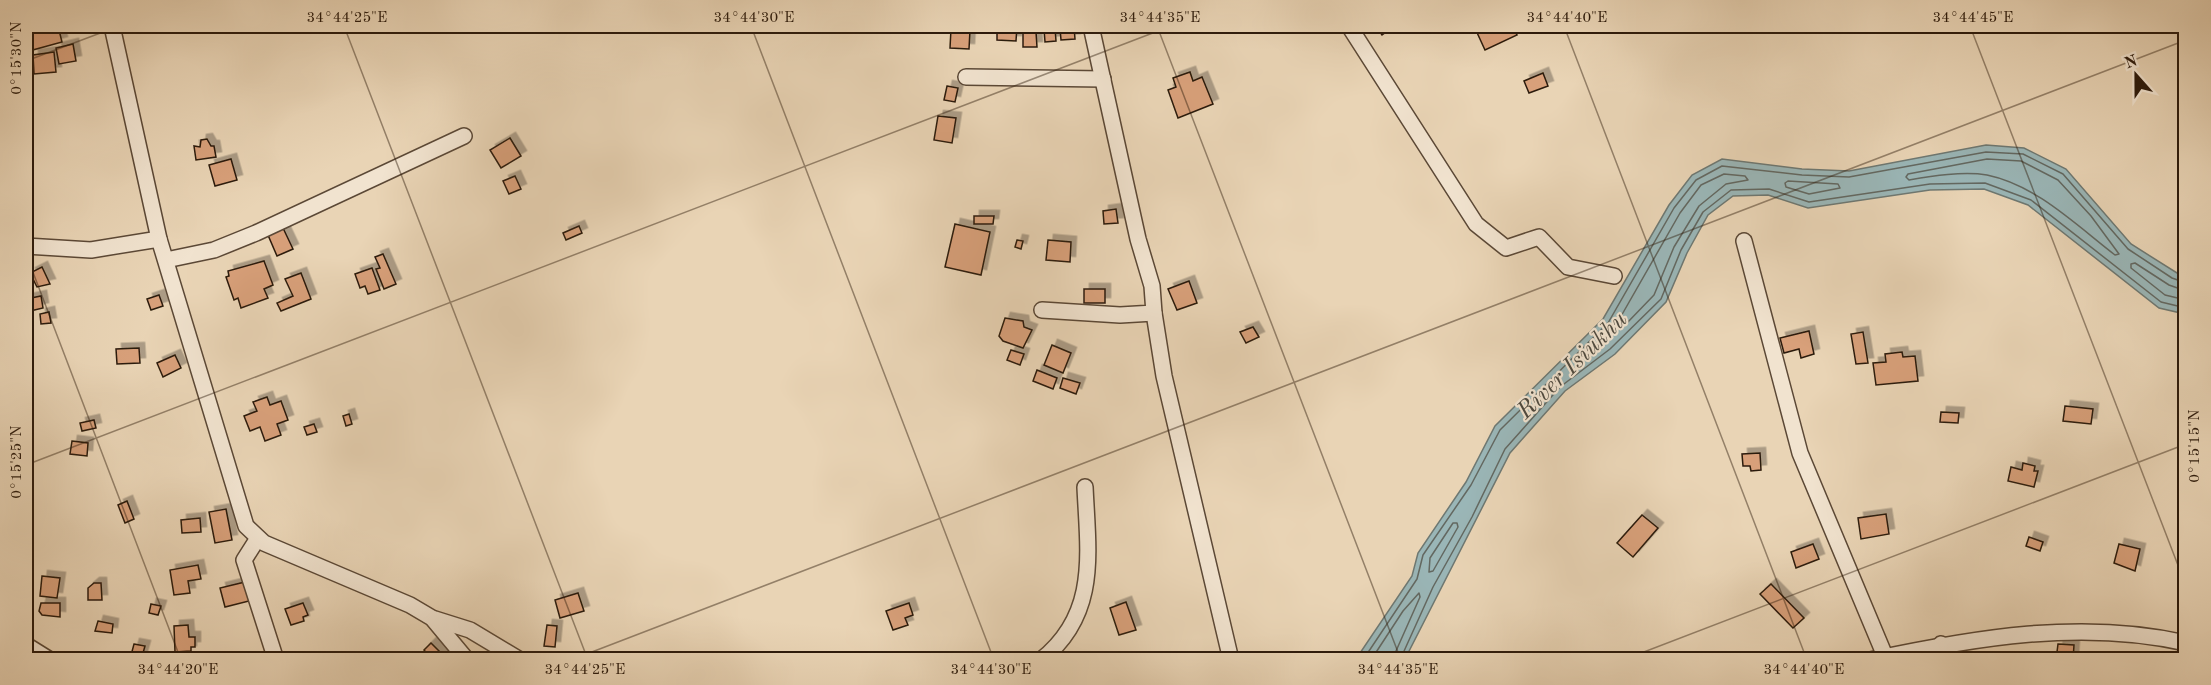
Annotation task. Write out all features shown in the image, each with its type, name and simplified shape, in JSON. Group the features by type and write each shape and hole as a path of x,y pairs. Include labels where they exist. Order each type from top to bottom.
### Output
{"street":[{"path":"112,26 159,239 246,526 258,538 410,605 432,618 470,630 520,660"},
{"path":"1091,26 1138,239 1152,286 1164,376 1231,660"},
{"path":"1348,26 1476,224 1506,248 1539,237 1569,267 1614,276"},
{"path":"966,78 1103,79"},
{"path":"166,260 214,250 256,234 464,136"},
{"path":"26,246 91,250 159,239"},
{"path":"1744,241 1800,453 1878,658 1941,644 2089,631 2152,635 2186,643"},
{"path":"1042,310 1120,315 1154,314"},
{"path":"1041,660 1057,647 1072,629 1081,608 1089,566 1085,487"},
{"path":"258,538 244,560 276,660"},
{"path":"432,618 467,660"},
{"path":"1941,644 1943,660"},
{"path":"26,645 50,660"}],"water":[{"name":"River Isiukhu","path":"1986,145 2024,148 2066,169 2131,244 2185,278 2185,314 2159,308 2028,205 1984,189 1930,190 1808,208 1768,195 1733,196 1708,215 1687,253 1666,302 1615,354 1565,391 1510,453 1405,659 1356,659 1412,576 1418,553 1466,482 1495,426 1603,319 1669,205 1692,175 1722,159 1802,169 1849,171"}],"building":[{"path":"26,26 58,26 62,42 29,51 26,43"},
{"path":"997,26 1017,26 1016,41 997,40"},
{"path":"1376,26 1392,26 1393,27 1382,35"},
{"path":"1474,26 1512,26 1517,35 1485,50"},
{"path":"1074,27 1075,39 1061,40 1060,28"},
{"path":"1055,28 1056,41 1045,42 1044,29"},
{"path":"951,29 970,30 969,49 950,48"},
{"path":"1023,32 1036,32 1037,47 1023,47"},
{"path":"73,44 76,61 59,64 56,48"},
{"path":"54,52 56,72 34,74 33,55"},
{"path":"1190,72 1193,81 1202,77 1213,104 1178,118 1168,90 1176,87 1173,78"},
{"path":"1543,73 1548,86 1529,93 1524,81"},
{"path":"947,86 958,88 955,102 944,100"},
{"path":"938,116 956,118 952,143 934,140"},
{"path":"510,138 521,156 501,168 490,150"},
{"path":"207,139 211,146 214,146 216,157 196,160 194,146 200,147 201,140"},
{"path":"231,159 237,180 215,186 209,165"},
{"path":"515,176 521,189 509,194 503,181"},
{"path":"1116,209 1118,223 1104,224 1103,211"},
{"path":"974,216 994,216 993,224 974,224"},
{"path":"955,224 990,232 981,275 945,267"},
{"path":"579,226 582,233 566,240 563,233"},
{"path":"283,228 293,249 277,256 268,235"},
{"path":"1017,240 1023,241 1021,249 1015,247"},
{"path":"1048,240 1071,242 1070,262 1046,260"},
{"path":"383,254 396,284 384,289 376,269 380,268 375,257"},
{"path":"264,261 273,285 264,289 268,298 241,308 238,298 234,300 226,277 229,276 228,271"},
{"path":"42,267 50,284 37,287 30,273"},
{"path":"372,268 380,290 368,294 365,286 360,288 355,274"},
{"path":"301,273 311,299 281,311 277,303 293,296 285,279"},
{"path":"1189,281 1197,303 1177,310 1168,289"},
{"path":"1084,289 1105,289 1105,303 1084,303"},
{"path":"159,295 163,306 151,310 147,299"},
{"path":"41,296 43,308 26,312 26,299"},
{"path":"49,312 51,323 41,324 40,314"},
{"path":"1005,318 1023,321 1024,327 1032,330 1023,348 1003,341 999,336"},
{"path":"1253,327 1259,337 1246,343 1240,332"},
{"path":"1809,331 1814,354 1801,358 1799,349 1784,353 1780,338"},
{"path":"1863,332 1868,363 1856,364 1851,334"},
{"path":"1052,345 1071,353 1063,373 1044,365"},
{"path":"139,348 140,363 117,364 116,349"},
{"path":"1011,350 1024,354 1020,365 1007,360"},
{"path":"1902,352 1903,357 1915,356 1918,381 1876,385 1873,363 1886,362 1885,354"},
{"path":"175,355 181,368 163,377 157,363"},
{"path":"1037,370 1057,378 1053,389 1033,381"},
{"path":"1063,378 1080,383 1076,394 1060,388"},
{"path":"267,397 270,405 281,401 288,420 277,424 281,435 265,441 260,427 250,431 244,416 257,411 253,402"},
{"path":"2065,406 2093,409 2091,424 2063,421"},
{"path":"1941,412 1959,413 1958,423 1940,422"},
{"path":"349,414 352,424 346,426 343,416"},
{"path":"94,420 96,428 82,431 80,423"},
{"path":"314,424 317,432 307,435 304,427"},
{"path":"72,441 88,443 87,456 70,454"},
{"path":"1760,453 1761,470 1751,471 1750,466 1743,466 1742,454"},
{"path":"2023,463 2035,466 2034,471 2038,471 2034,487 2008,481 2011,467 2022,470"},
{"path":"127,501 134,519 125,523 118,505"},
{"path":"226,509 232,540 215,543 209,512"},
{"path":"1886,514 1889,534 1861,539 1858,518"},
{"path":"1642,515 1658,528 1633,557 1617,543"},
{"path":"200,518 201,532 182,533 181,520"},
{"path":"2029,537 2043,542 2040,551 2026,546"},
{"path":"1813,544 1819,559 1796,568 1791,552"},
{"path":"2119,544 2140,549 2135,571 2114,563"},
{"path":"198,565 201,579 188,581 190,593 174,595 170,570"},
{"path":"42,576 60,578 57,598 40,596"},
{"path":"245,582 249,601 225,607 220,588"},
{"path":"94,583 101,583 102,600 88,600 88,588"},
{"path":"1771,584 1804,618 1793,628 1760,594"},
{"path":"2183,586 2186,586 2186,607 2182,607"},
{"path":"578,593 584,611 560,618 555,600"},
{"path":"1126,602 1136,630 1119,635 1110,608"},
{"path":"41,603 60,603 60,617 42,615 39,611"},
{"path":"303,603 308,615 303,617 304,621 291,625 285,609"},
{"path":"909,603 913,615 905,618 908,625 893,630 886,611"},
{"path":"151,604 161,606 158,615 149,613"},
{"path":"2181,611 2186,612 2186,633 2178,631"},
{"path":"98,621 113,624 112,633 95,631"},
{"path":"188,625 189,637 195,637 195,647 191,647 191,651 175,652 174,626"},
{"path":"547,625 557,626 555,647 544,646"},
{"path":"431,643 443,655 438,660 433,660 424,650"},
{"path":"134,644 145,646 141,660 130,659"},
{"path":"2058,644 2074,645 2073,660 2056,660"}]}
